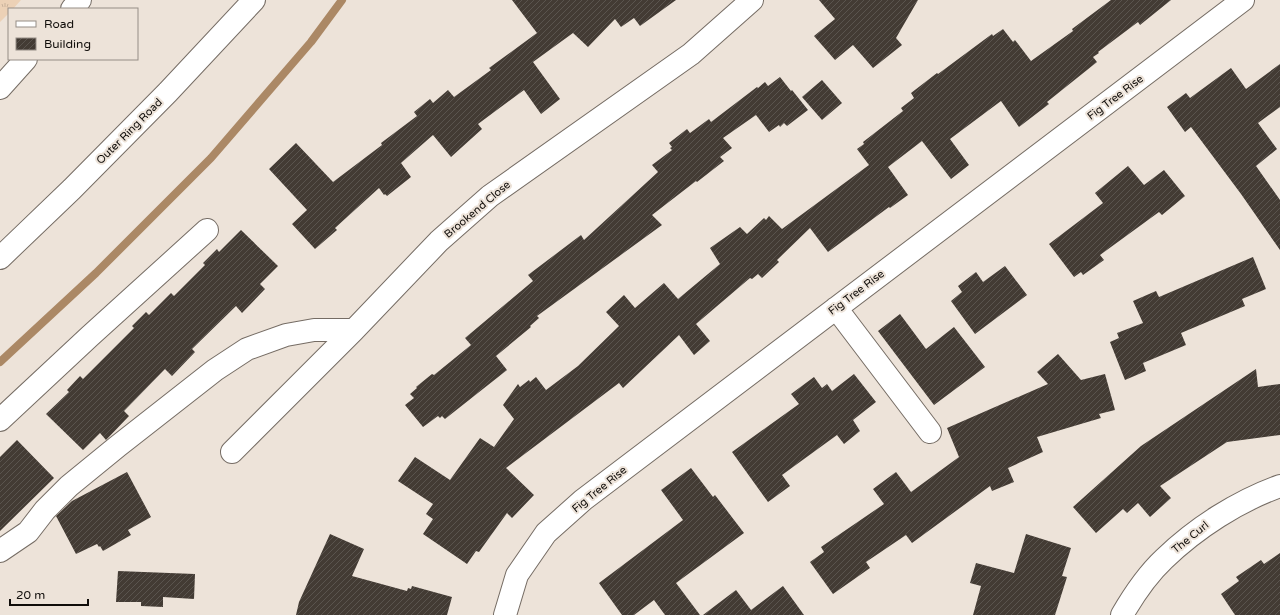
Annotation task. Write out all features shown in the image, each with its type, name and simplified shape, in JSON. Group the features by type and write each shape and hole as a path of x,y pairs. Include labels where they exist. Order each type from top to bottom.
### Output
{"main road":[{"path":"73,8 80,0"},
{"name":"Outer Ring Road","path":"0,258 72,189 152,108 254,0"},
{"name":"Brookend Close","path":"232,452 354,330 439,241 490,196 691,54 752,0"},
{"name":"Fig Tree Rise","path":"505,615 517,575 546,533 583,500 1243,0"},
{"path":"0,88 25,60"},
{"path":"0,420 207,230"},
{"path":"836,308 930,432"},
{"path":"0,551 28,532 45,510 69,486 118,446 215,370 247,350 286,335 314,330 354,330"},
{"name":"The Curl","path":"1122,615 1133,596 1164,559 1206,523 1261,493 1280,486"}],"green space":[{"path":"0,0 21,0 14,8 8,8 8,14 0,22"}],"building":[{"path":"512,0 676,0 640,26 634,18 621,27 615,19 588,47 573,33 533,62 560,99 541,114 524,90 478,124 482,129 451,157 433,135 401,163 411,177 387,196 385,194 384,195 379,188 335,228 337,230 315,249 292,224 307,210 269,169 296,143 333,182 417,116 414,112 430,99 433,103 448,90 454,97 491,70 489,68 537,33"},
{"path":"819,0 918,0 896,38 902,45 873,68 853,45 835,60 814,36 835,19"},
{"path":"1111,0 1171,0 1140,25 1138,22 1098,52 1099,53 1093,57 1097,62 1047,102 1049,104 1019,127 1001,101 950,139 969,165 951,179 922,141 888,167 908,195 890,208 889,207 828,252 810,228 777,260 779,262 762,278 758,274 752,279 750,278 696,324 710,341 694,355 679,335 623,388 619,383 506,468 534,495 512,518 507,513 479,552 476,551 467,564 423,534 433,519 426,514 433,504 398,481 415,457 450,480 480,438 494,447 514,419 503,405 518,384 520,387 536,377 546,390 578,366 619,326 606,312 624,295 635,308 664,283 678,299 720,264 710,248 740,227 747,234 764,218 766,220 769,216 782,229 869,165 857,149 864,144 863,142 903,111 901,108 914,98 911,93 992,34 993,36 1003,29 1013,42 1015,40 1031,61 1073,31 1072,29"},
{"path":"1280,64 1280,107 1258,123 1277,149 1256,166 1280,200 1280,250 1241,194 1191,127 1185,132 1167,107 1186,93 1190,98 1231,68 1246,89"},
{"path":"780,77 808,110 787,126 784,123 780,127 779,125 769,132 756,115 723,138 732,148 720,157 724,161 652,215 662,225 537,316 539,318 530,326 531,327 496,356 507,370 445,419 442,416 440,418 438,416 423,427 405,405 414,398 410,394 432,374 434,375 471,345 465,338 533,281 528,275 581,235 584,240 658,172 652,165 672,150 669,143 687,129 690,133 709,119 711,122 757,87 758,88 765,82 768,86"},
{"path":"822,80 842,103 822,120 802,97"},
{"path":"1128,166 1144,185 1164,170 1185,196 1162,215 1159,212 1100,255 1104,260 1083,275 1081,272 1074,277 1049,244 1103,203 1095,193"},
{"path":"241,230 278,266 260,284 265,289 242,313 236,306 192,349 195,352 172,376 165,369 124,411 129,416 106,440 100,433 83,450 46,414 69,392 67,390 80,376 83,379 134,328 132,326 146,312 149,315 171,293 174,296 205,265 203,263 217,249 219,252"},
{"path":"1253,257 1266,289 1242,299 1245,306 1181,333 1186,345 1143,363 1146,371 1125,380 1110,342 1119,338 1117,333 1143,323 1133,301 1156,291 1159,297"},
{"path":"1005,266 1027,295 975,334 951,301 962,292 958,286 976,272 983,282"},
{"path":"900,314 926,349 954,327 985,367 934,405 878,331"},
{"path":"1058,354 1081,380 1105,374 1115,410 1099,414 1101,418 1037,437 1043,452 1008,468 1014,482 992,491 990,486 912,543 906,535 866,562 870,568 833,594 810,562 824,552 821,547 884,504 873,489 896,472 911,492 959,457 947,428 1048,384 1037,372"},
{"path":"1256,369 1258,387 1280,384 1280,435 1227,442 1160,486 1171,498 1150,517 1138,503 1127,513 1123,509 1096,533 1073,507 1141,446"},
{"path":"854,374 876,402 853,420 860,431 844,444 837,435 782,475 790,486 768,502 732,452 799,404 791,394 814,377 822,388 827,384 832,391"},
{"path":"17,440 54,478 0,531 0,457"},
{"path":"691,468 713,497 715,495 744,533 676,583 700,615 665,615 654,600 634,615 622,615 599,583 683,520 661,490"},
{"path":"127,472 151,517 128,530 131,535 103,551 97,544 76,554 56,516 72,501"},
{"path":"330,534 364,549 352,576 407,591 408,588 411,589 412,586 452,597 447,615 296,615 299,602"},
{"path":"1026,534 1071,548 1062,576 1067,577 1055,615 973,615 981,586 970,583 976,563 1014,573"},
{"path":"1280,553 1280,615 1235,615 1221,594 1239,581 1236,577 1261,560 1264,564"},
{"path":"118,571 195,574 194,599 163,597 163,607 141,606 141,602 116,602"},
{"path":"783,586 804,615 703,615 736,590 751,610"}],"waterway":[{"path":"0,362 96,273 211,158 311,42 342,0"}]}
